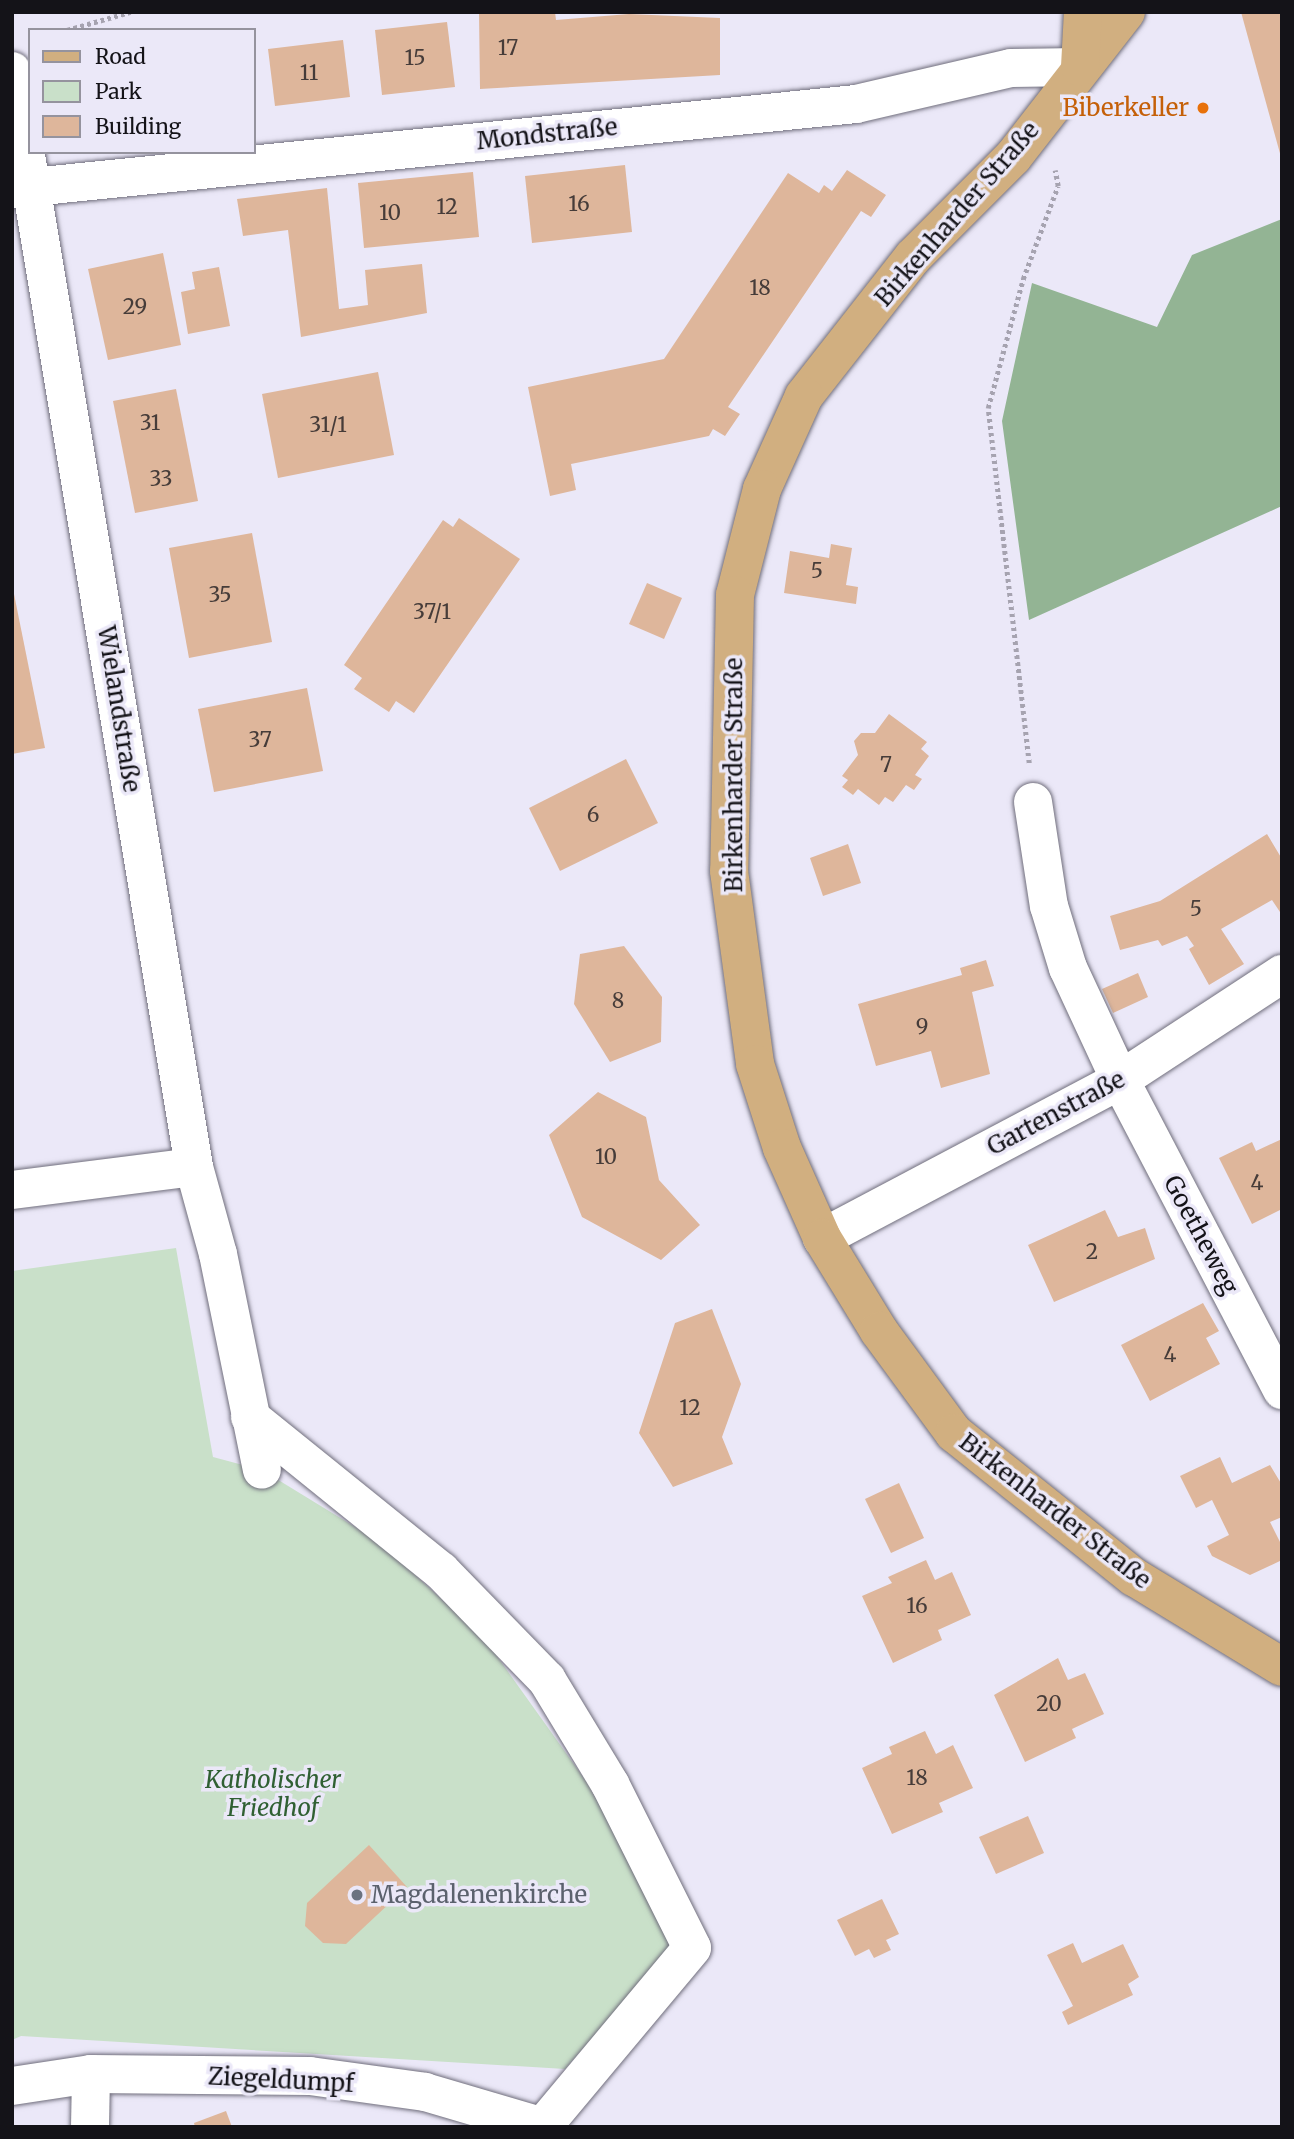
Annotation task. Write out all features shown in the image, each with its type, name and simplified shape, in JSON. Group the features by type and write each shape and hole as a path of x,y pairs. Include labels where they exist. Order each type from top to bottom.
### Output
{"main road":[{"path":"1080,67 1083,12"},
{"name":"Birkenharder Straße","path":"1126,12 1080,67 1013,157 913,257 804,396 762,489 735,595 729,872 755,1064 782,1148 822,1238 879,1331 954,1433 1135,1577 1282,1667"}],"street":[{"name":"Mondstraße","path":"23,186 856,104 1011,68 1080,67"},
{"name":"Wielandstraße","path":"12,71 23,186 194,1167 218,1254 262,1470"},
{"name":"Goetheweg","path":"1033,802 1049,906 1068,968 1120,1080 1282,1390"},
{"name":"Gartenstraße","path":"822,1238 1120,1080 1282,974"},
{"path":"12,1190 194,1167"},
{"path":"250,1417 441,1571 547,1680 610,1784 692,1948 544,2126"},
{"path":"90,2127 91,2074"},
{"name":"Ziegeldumpf","path":"12,2086 91,2074 310,2076 425,2092 544,2126"}],"path":[{"path":"74,28 130,12"},
{"path":"1033,802 988,408 1023,279 1058,186 1053,160 1044,170"}],"green space":[{"path":"1282,219 1282,506 1029,620 1002,421 1032,283 1157,327 1192,255"},
{"name":"Katholischer Friedhof","path":"176,1248 213,1457 262,1470 378,1541 484,1638 586,1781 676,1942 565,2069 21,2036 12,2040 12,1271"}],"building":[{"path":"479,12 555,12 556,20 629,14 720,18 720,75 480,89"},
{"path":"1241,12 1281,12 1282,157 1281,157"},
{"path":"447,22 455,87 382,95 375,30"},
{"path":"343,40 350,97 275,106 268,49"},
{"path":"625,165 632,232 532,243 525,176"},
{"path":"847,170 886,195 871,217 861,211 728,407 740,414 725,436 713,429 709,436 571,464 576,490 550,496 528,387 664,359 788,173 819,193 824,185 832,191"},
{"path":"473,172 479,237 364,248 358,183"},
{"path":"327,188 339,309 368,305 365,270 422,264 427,313 301,337 288,230 243,236 237,199"},
{"path":"163,253 181,345 108,360 88,269"},
{"path":"219,267 230,326 188,334 181,292 195,289 192,272"},
{"path":"378,372 394,455 278,478 262,394"},
{"path":"176,389 198,501 135,513 113,401"},
{"path":"459,518 520,559 414,713 396,701 389,712 354,689 362,678 344,665 443,520 453,527"},
{"path":"252,533 272,642 189,658 169,548"},
{"path":"831,544 852,548 846,585 858,587 856,604 784,593 790,551 829,558"},
{"path":"647,583 682,598 664,639 629,624"},
{"path":"12,584 45,748 12,754"},
{"path":"307,688 323,771 214,792 198,709"},
{"path":"889,714 927,742 921,749 929,756 915,775 922,779 914,790 906,785 893,802 885,797 879,805 858,789 853,795 842,787 848,780 842,776 858,755 854,741 861,733 875,733"},
{"path":"626,759 658,823 560,871 529,808"},
{"path":"1267,834 1282,859 1282,915 1272,900 1221,929 1244,964 1209,985 1189,949 1194,946 1187,936 1162,946 1158,940 1120,950 1110,916 1160,901"},
{"path":"848,844 861,883 823,896 810,858"},
{"path":"624,946 662,997 661,1042 610,1062 574,1004 580,954"},
{"path":"986,960 994,986 972,992 990,1074 941,1088 931,1051 876,1066 858,1004 962,975 960,968"},
{"path":"1138,973 1148,997 1113,1013 1102,989"},
{"path":"598,1092 646,1117 659,1180 700,1225 661,1260 582,1217 549,1135"},
{"path":"1282,1139 1282,1209 1252,1224 1219,1158 1252,1142 1256,1151"},
{"path":"1105,1210 1118,1237 1145,1228 1155,1259 1054,1302 1028,1245"},
{"path":"1203,1303 1219,1331 1206,1338 1220,1364 1150,1401 1121,1345"},
{"path":"712,1309 741,1384 722,1437 733,1464 673,1487 639,1433 675,1323"},
{"path":"1220,1457 1232,1483 1270,1465 1282,1485 1282,1517 1270,1522 1282,1546 1282,1560 1250,1575 1212,1556 1207,1546 1229,1535 1212,1500 1196,1508 1180,1476"},
{"path":"899,1483 924,1538 891,1553 865,1499"},
{"path":"926,1560 935,1580 952,1572 971,1615 938,1630 942,1640 893,1663 862,1596 892,1583 888,1577"},
{"path":"1058,1658 1068,1680 1085,1673 1104,1714 1072,1729 1076,1738 1025,1762 994,1695"},
{"path":"925,1731 936,1754 953,1745 973,1788 939,1803 943,1812 892,1834 862,1768 892,1754 889,1747"},
{"path":"1028,1816 1044,1853 996,1874 979,1837"},
{"name":"Magdalenenkirche","path":"369,1845 407,1887 346,1944 323,1943 305,1926 307,1903"},
{"path":"882,1899 899,1934 886,1940 891,1950 874,1958 869,1949 855,1956 837,1920"},
{"path":"1073,1943 1082,1963 1123,1944 1139,1977 1128,1984 1133,1995 1068,2025 1062,2012 1073,2006 1047,1955"},
{"path":"226,2111 232,2127 195,2127 194,2123"}],"place":[{"name":"Biberkeller","path":"1203,108"},
{"name":"Magdalenenkirche","path":"357,1895"}]}
